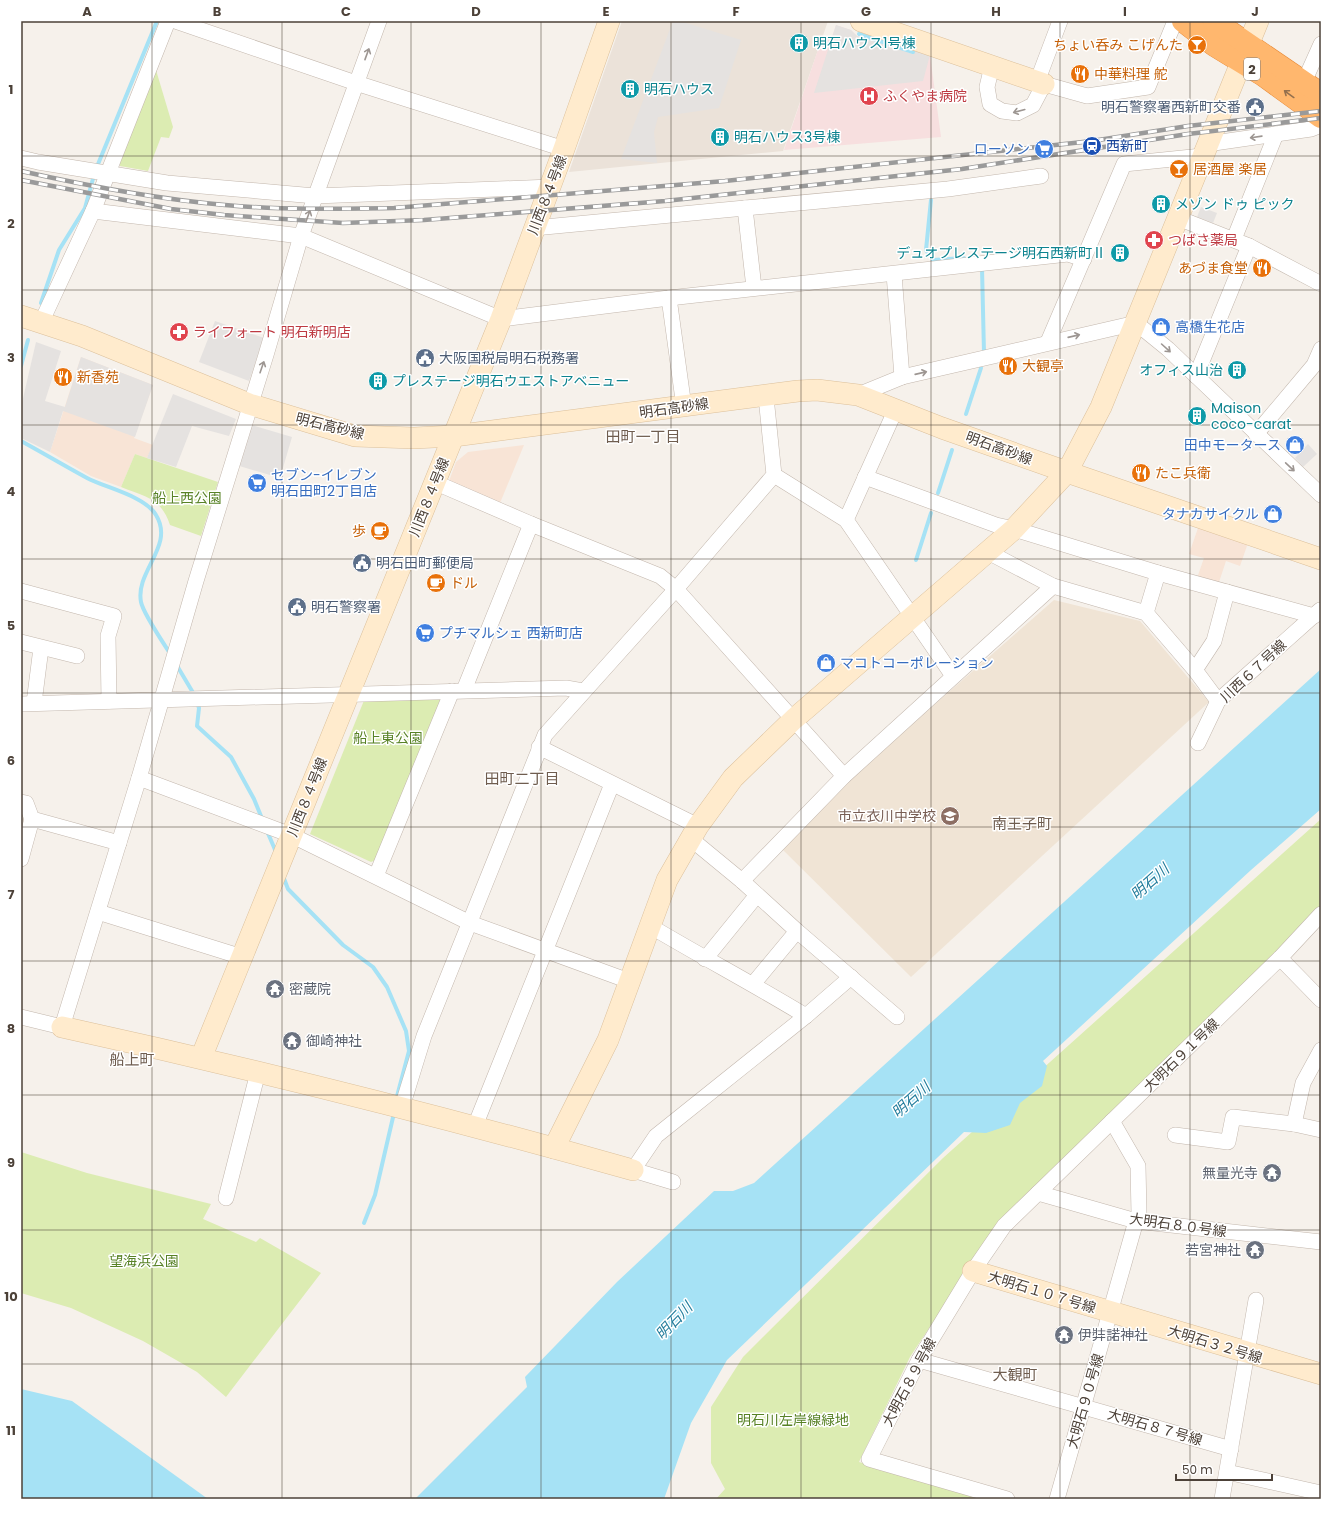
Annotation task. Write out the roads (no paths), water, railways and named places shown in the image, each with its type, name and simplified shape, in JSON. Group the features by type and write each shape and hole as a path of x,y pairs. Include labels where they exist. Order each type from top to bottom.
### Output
{"highway":[{"name":"2","path":"1183,21 1312,88"},
{"name":"2","path":"1214,21 1263,76 1321,117"}],"street":[{"path":"41,322 93,211 168,21"},
{"path":"175,21 356,83 564,149"},
{"path":"62,1027 139,778 249,404 266,355 301,236 379,21"},
{"name":"川西８４号線","path":"201,1058 501,319 564,149 609,21"},
{"path":"861,21 1040,83 1087,96 1148,87 1174,21"},
{"path":"992,66 987,87 990,104 1002,111 1017,113 1034,105 1060,21"},
{"path":"554,1148 608,1040 667,880 694,832 733,778 794,719 1014,529 1067,472 1100,407 1136,322 1204,150 1258,21"},
{"path":"1312,88 1321,44"},
{"path":"1048,342 1084,259 1109,194 1124,164 1204,150 1276,134 1311,129 1321,125"},
{"path":"1234,239 1276,134"},
{"path":"21,158 107,174 167,183 315,196 550,187"},
{"path":"534,228 948,189 1041,176"},
{"path":"745,208 754,288"},
{"path":"93,211 301,236 501,319 754,288 1068,254 1084,259"},
{"path":"1178,218 1234,239 1321,284"},
{"path":"1196,376 1249,246"},
{"path":"894,274 902,377"},
{"path":"669,298 684,407"},
{"name":"明石高砂線","path":"21,316 82,336 249,404 355,436 414,438 454,436 817,390 858,395 895,410 1067,472 1321,559"},
{"path":"858,395 902,377 1136,322"},
{"path":"1136,322 1196,376 1321,496"},
{"path":"1256,434 1317,368 1321,349"},
{"path":"402,1107 424,1036 545,735 583,691 676,590 774,474 766,397"},
{"path":"846,520 895,410"},
{"path":"774,474 846,520 953,676"},
{"path":"865,477 996,526 1014,529 1158,573 1227,592 1317,612"},
{"path":"434,482 531,524 660,576 676,590 844,776"},
{"path":"376,876 531,524"},
{"path":"988,552 1053,586 1146,614 1195,670 1218,701"},
{"path":"1146,614 1158,573"},
{"path":"742,881 844,776 1053,586"},
{"path":"21,591 114,616 108,636 109,701"},
{"path":"1195,670 1214,641 1227,592"},
{"name":"川西６７号線","path":"1198,743 1218,701 1317,612"},
{"path":"21,642 77,656"},
{"path":"41,648 28,704 348,693 566,688 583,691"},
{"path":"539,748 612,784 694,832 757,895 897,1017"},
{"path":"139,778 284,853 376,876 470,923 629,981"},
{"path":"476,1126 612,784"},
{"path":"21,802 26,803 32,819 21,858"},
{"path":"32,819 119,843"},
{"path":"705,959 757,895"},
{"path":"98,912 242,957"},
{"name":"大明石９１号線","path":"1038,1193 1280,958 1321,914"},
{"path":"650,926 705,959 753,984 806,1016"},
{"path":"753,984 797,931"},
{"path":"1280,958 1321,1000"},
{"path":"633,1170 656,1136 806,1016 851,977"},
{"path":"21,1016 402,1107 476,1126 673,1182"},
{"path":"1294,1124 1303,1082 1321,1050"},
{"path":"226,1198 258,1072"},
{"path":"1175,1135 1228,1142 1232,1117 1294,1124 1321,1130"},
{"name":"大明石９０号線","path":"1057,1499 1136,1222 1140,1214 1138,1166 1112,1121"},
{"name":"大明石８０号線","path":"1038,1193 1136,1222 1321,1242"},
{"name":"大明石８９号線","path":"1007,1499 869,1459 919,1360 973,1271 1004,1226 1038,1193"},
{"name":"大明石１０７号線","path":"973,1271 1110,1312"},
{"path":"1222,1499 1256,1300"},
{"name":"大明石３２号線","path":"1110,1312 1247,1354 1321,1374"},
{"name":"大明石８７号線","path":"919,1360 1231,1449"},
{"path":"1227,1472 1321,1493"}],"water":[{"name":"明石川","path":"1321,669 1321,809 1251,870 1043,1061 1047,1066 1042,1086 1020,1103 1010,1125 986,1133 964,1132 727,1360 691,1423 664,1499 415,1499 527,1387 525,1377 617,1282 714,1191 733,1191 754,1183"},
{"path":"21,1389 72,1401 208,1499 21,1499"}],"waterway":[{"path":"96,169 157,21"},
{"path":"859,34 913,52"},
{"path":"41,303 59,250 85,208 94,175"},
{"path":"931,200 926,250 933,260 964,258"},
{"path":"982,268 984,353"},
{"path":"21,366 28,340"},
{"path":"966,414 981,368"},
{"path":"21,441 87,478 134,498 151,508 156,515 161,526 161,537 158,548 143,580 141,602 150,621 171,655"},
{"path":"938,493 952,450"},
{"path":"916,560 931,513"},
{"path":"176,664 195,696"},
{"path":"197,702 199,708 197,726 231,757 254,799 263,821"},
{"path":"267,831 276,852"},
{"path":"283,876 288,889 343,945 373,967 387,987 406,1031 409,1051 396,1100"},
{"path":"364,1223 375,1195 394,1113"}],"railway":[{"path":"21,171 122,191 225,205 246,207 331,209 394,208 725,181 1092,141 1188,126 1321,111"},
{"path":"21,180 171,209 224,215 343,223 424,220 665,201 962,169 1188,134 1321,118"}],"place":[{"name":"明石ハウス1号棟","path":"799,43"},
{"name":"ちょい呑み こげんた","path":"1197,45"},
{"name":"中華料理 舵","path":"1080,74"},
{"name":"明石ハウス","path":"630,89"},
{"name":"ふくやま病院","path":"869,96"},
{"name":"明石警察署西新町交番","path":"1255,107"},
{"name":"明石ハウス3号棟","path":"720,137"},
{"name":"西新町","path":"1092,146"},
{"name":"ローソン","path":"1044,149"},
{"name":"居酒屋 楽居","path":"1179,169"},
{"name":"メゾン ドゥ ピック","path":"1161,204"},
{"name":"つばさ薬局","path":"1154,240"},
{"name":"デュオプレステージ明石西新町Ⅱ","path":"1120,253"},
{"name":"あづま食堂","path":"1262,268"},
{"name":"高橋生花店","path":"1161,327"},
{"name":"ライフォート 明石新明店","path":"179,332"},
{"name":"大阪国税局明石税務署","path":"425,358"},
{"name":"大観亭","path":"1008,366"},
{"name":"オフィス山治","path":"1237,370"},
{"name":"新香苑","path":"63,377"},
{"name":"プレステージ明石ウエストアベニュー","path":"378,381"},
{"name":"Maison coco-carat","path":"1197,416"},
{"name":"田中モータース","path":"1295,445"},
{"name":"たこ兵衛","path":"1141,473"},
{"name":"セブン-イレブン 明石田町2丁目店","path":"257,483"},
{"name":"タナカサイクル","path":"1273,514"},
{"name":"歩","path":"380,531"},
{"name":"明石田町郵便局","path":"362,563"},
{"name":"ドル","path":"436,583"},
{"name":"明石警察署","path":"297,607"},
{"name":"プチマルシェ 西新町店","path":"425,633"},
{"name":"マコトコーポレーション","path":"826,663"},
{"name":"市立衣川中学校","path":"950,816"},
{"name":"密蔵院","path":"275,989"},
{"name":"御崎神社","path":"292,1041"},
{"name":"無量光寺","path":"1272,1173"},
{"name":"若宮神社","path":"1255,1250"},
{"name":"伊弉諾神社","path":"1064,1335"}],"district":[{"name":"田町一丁目","path":"643,437"},
{"name":"田町二丁目","path":"522,779"},
{"name":"南王子町","path":"1022,824"},
{"name":"船上町","path":"132,1060"},
{"name":"大観町","path":"1015,1375"}],"park label":[{"name":"船上西公園","path":"187,498"},
{"name":"船上東公園","path":"388,738"},
{"name":"望海浜公園","path":"144,1261"},
{"name":"明石川左岸線緑地","path":"793,1420"}]}
